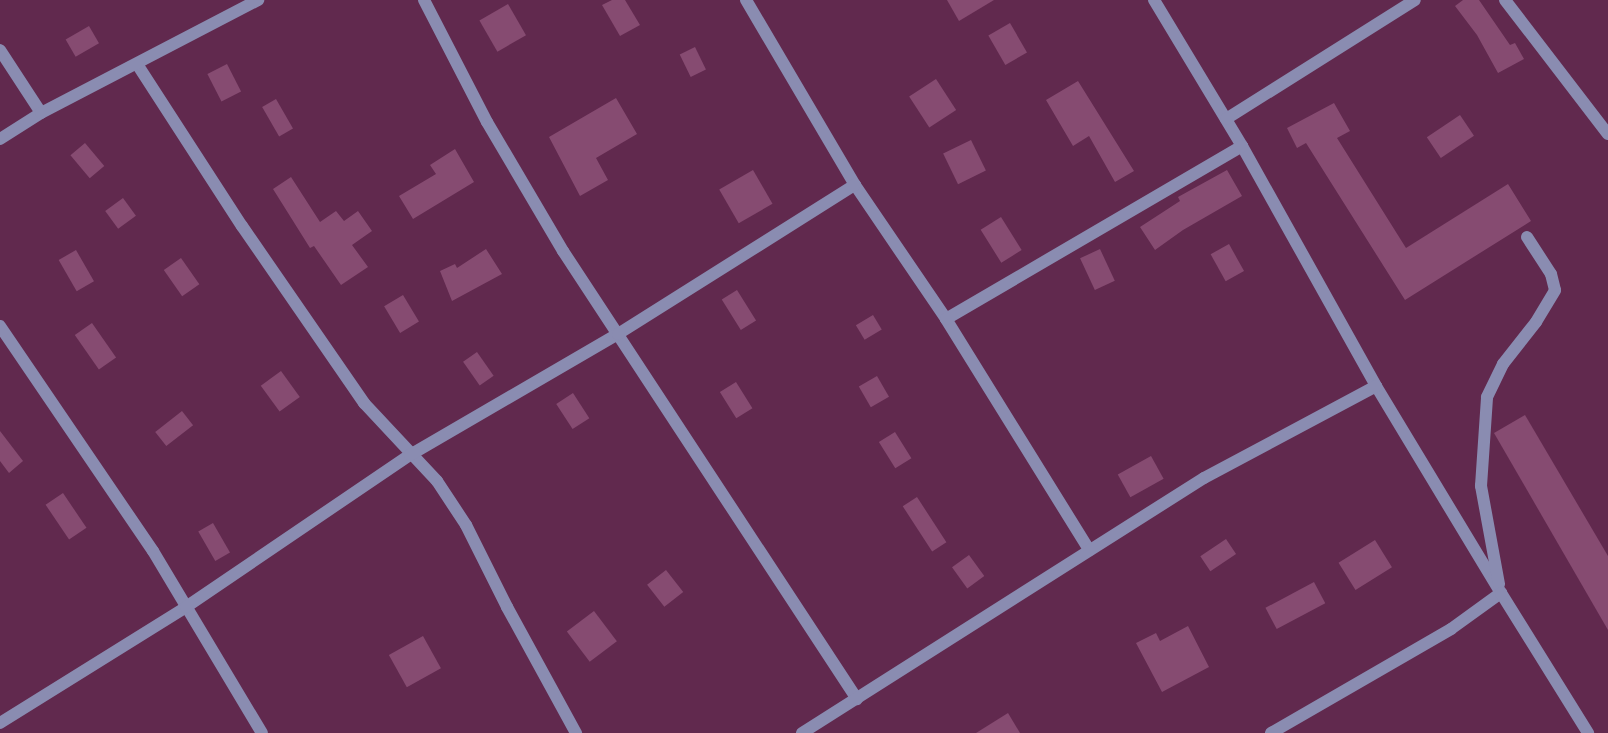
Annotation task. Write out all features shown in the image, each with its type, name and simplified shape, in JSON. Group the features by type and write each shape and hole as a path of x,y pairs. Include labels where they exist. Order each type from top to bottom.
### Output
{"street":[{"path":"0,139 41,113 258,0"},
{"path":"424,0 487,122 563,251 857,698"},
{"path":"746,0 855,185 946,319 1089,550"},
{"path":"1154,0 1242,146 1376,386 1588,733"},
{"path":"1226,119 1415,0"},
{"path":"1505,0 1608,134"},
{"path":"0,50 41,113"},
{"path":"137,64 318,339 364,404 410,455 437,481 466,525 507,608 576,733"},
{"path":"946,319 1242,146"},
{"path":"0,723 186,607 410,455 618,334 855,185"},
{"path":"1501,593 1481,486 1487,397 1502,364 1536,322 1555,290 1551,274 1527,238"},
{"path":"0,326 153,551 262,733"},
{"path":"802,733 1204,478 1376,386"},
{"path":"1271,733 1451,629 1501,593"}],"building":[{"path":"612,0 625,0 640,25 620,36 602,5"},
{"path":"947,0 994,0 959,21"},
{"path":"1463,0 1479,0 1510,45 1515,43 1524,59 1498,73 1477,35 1455,6"},
{"path":"508,4 526,35 497,52 479,20"},
{"path":"1010,23 1027,52 1005,65 988,36"},
{"path":"89,26 99,43 76,57 66,40"},
{"path":"695,47 706,69 691,77 680,54"},
{"path":"227,64 241,92 221,102 207,74"},
{"path":"936,79 956,110 929,127 909,96"},
{"path":"1078,81 1134,171 1115,182 1089,136 1073,146 1046,100"},
{"path":"616,98 637,134 596,158 608,180 580,196 549,137"},
{"path":"276,99 293,128 279,136 262,107"},
{"path":"1334,103 1350,131 1337,138 1406,248 1508,184 1531,221 1405,300 1306,143 1297,148 1287,128"},
{"path":"1460,115 1474,136 1441,158 1427,137"},
{"path":"971,140 986,171 958,184 943,154"},
{"path":"85,143 104,166 90,178 70,155"},
{"path":"455,149 474,182 413,219 399,196 436,174 430,165"},
{"path":"753,170 773,204 739,223 719,190"},
{"path":"1227,170 1242,196 1183,230 1155,250 1140,227 1180,201 1178,197"},
{"path":"291,177 320,222 336,211 344,221 358,211 372,231 352,245 368,267 341,285 314,246 310,248 273,189"},
{"path":"123,198 136,216 118,229 105,211"},
{"path":"1001,217 1022,250 1001,263 981,230"},
{"path":"1229,244 1244,271 1226,281 1211,254"},
{"path":"486,249 502,274 452,301 440,271 455,264 457,268"},
{"path":"1100,249 1115,281 1095,290 1080,258"},
{"path":"76,250 94,281 77,291 59,260"},
{"path":"181,258 199,284 182,296 164,270"},
{"path":"737,290 756,321 741,330 722,300"},
{"path":"403,295 419,322 400,333 384,306"},
{"path":"873,315 882,330 865,340 856,325"},
{"path":"92,323 116,357 99,369 75,335"},
{"path":"477,352 494,376 480,386 463,362"},
{"path":"281,371 300,397 280,412 261,386"},
{"path":"877,376 889,397 871,407 859,387"},
{"path":"736,382 752,408 736,418 720,392"},
{"path":"573,393 589,418 573,429 556,404"},
{"path":"182,411 193,425 166,446 155,432"},
{"path":"1525,415 1608,556 1608,630 1494,433"},
{"path":"0,431 23,461 9,473 0,461"},
{"path":"895,432 911,458 895,468 879,442"},
{"path":"1151,456 1164,479 1130,497 1118,474"},
{"path":"63,493 86,528 69,540 46,505"},
{"path":"917,497 946,542 932,552 903,506"},
{"path":"213,523 230,552 215,561 198,532"},
{"path":"1226,539 1236,554 1210,571 1200,556"},
{"path":"1375,540 1392,567 1355,590 1339,563"},
{"path":"969,555 984,576 967,588 952,567"},
{"path":"666,570 683,592 664,607 647,585"},
{"path":"1314,582 1325,603 1277,629 1265,608"},
{"path":"594,611 617,641 590,662 567,631"},
{"path":"1188,626 1209,667 1162,692 1136,643 1156,633 1160,641"},
{"path":"423,636 441,668 407,687 389,655"},
{"path":"1008,713 1020,733 976,733"}]}
